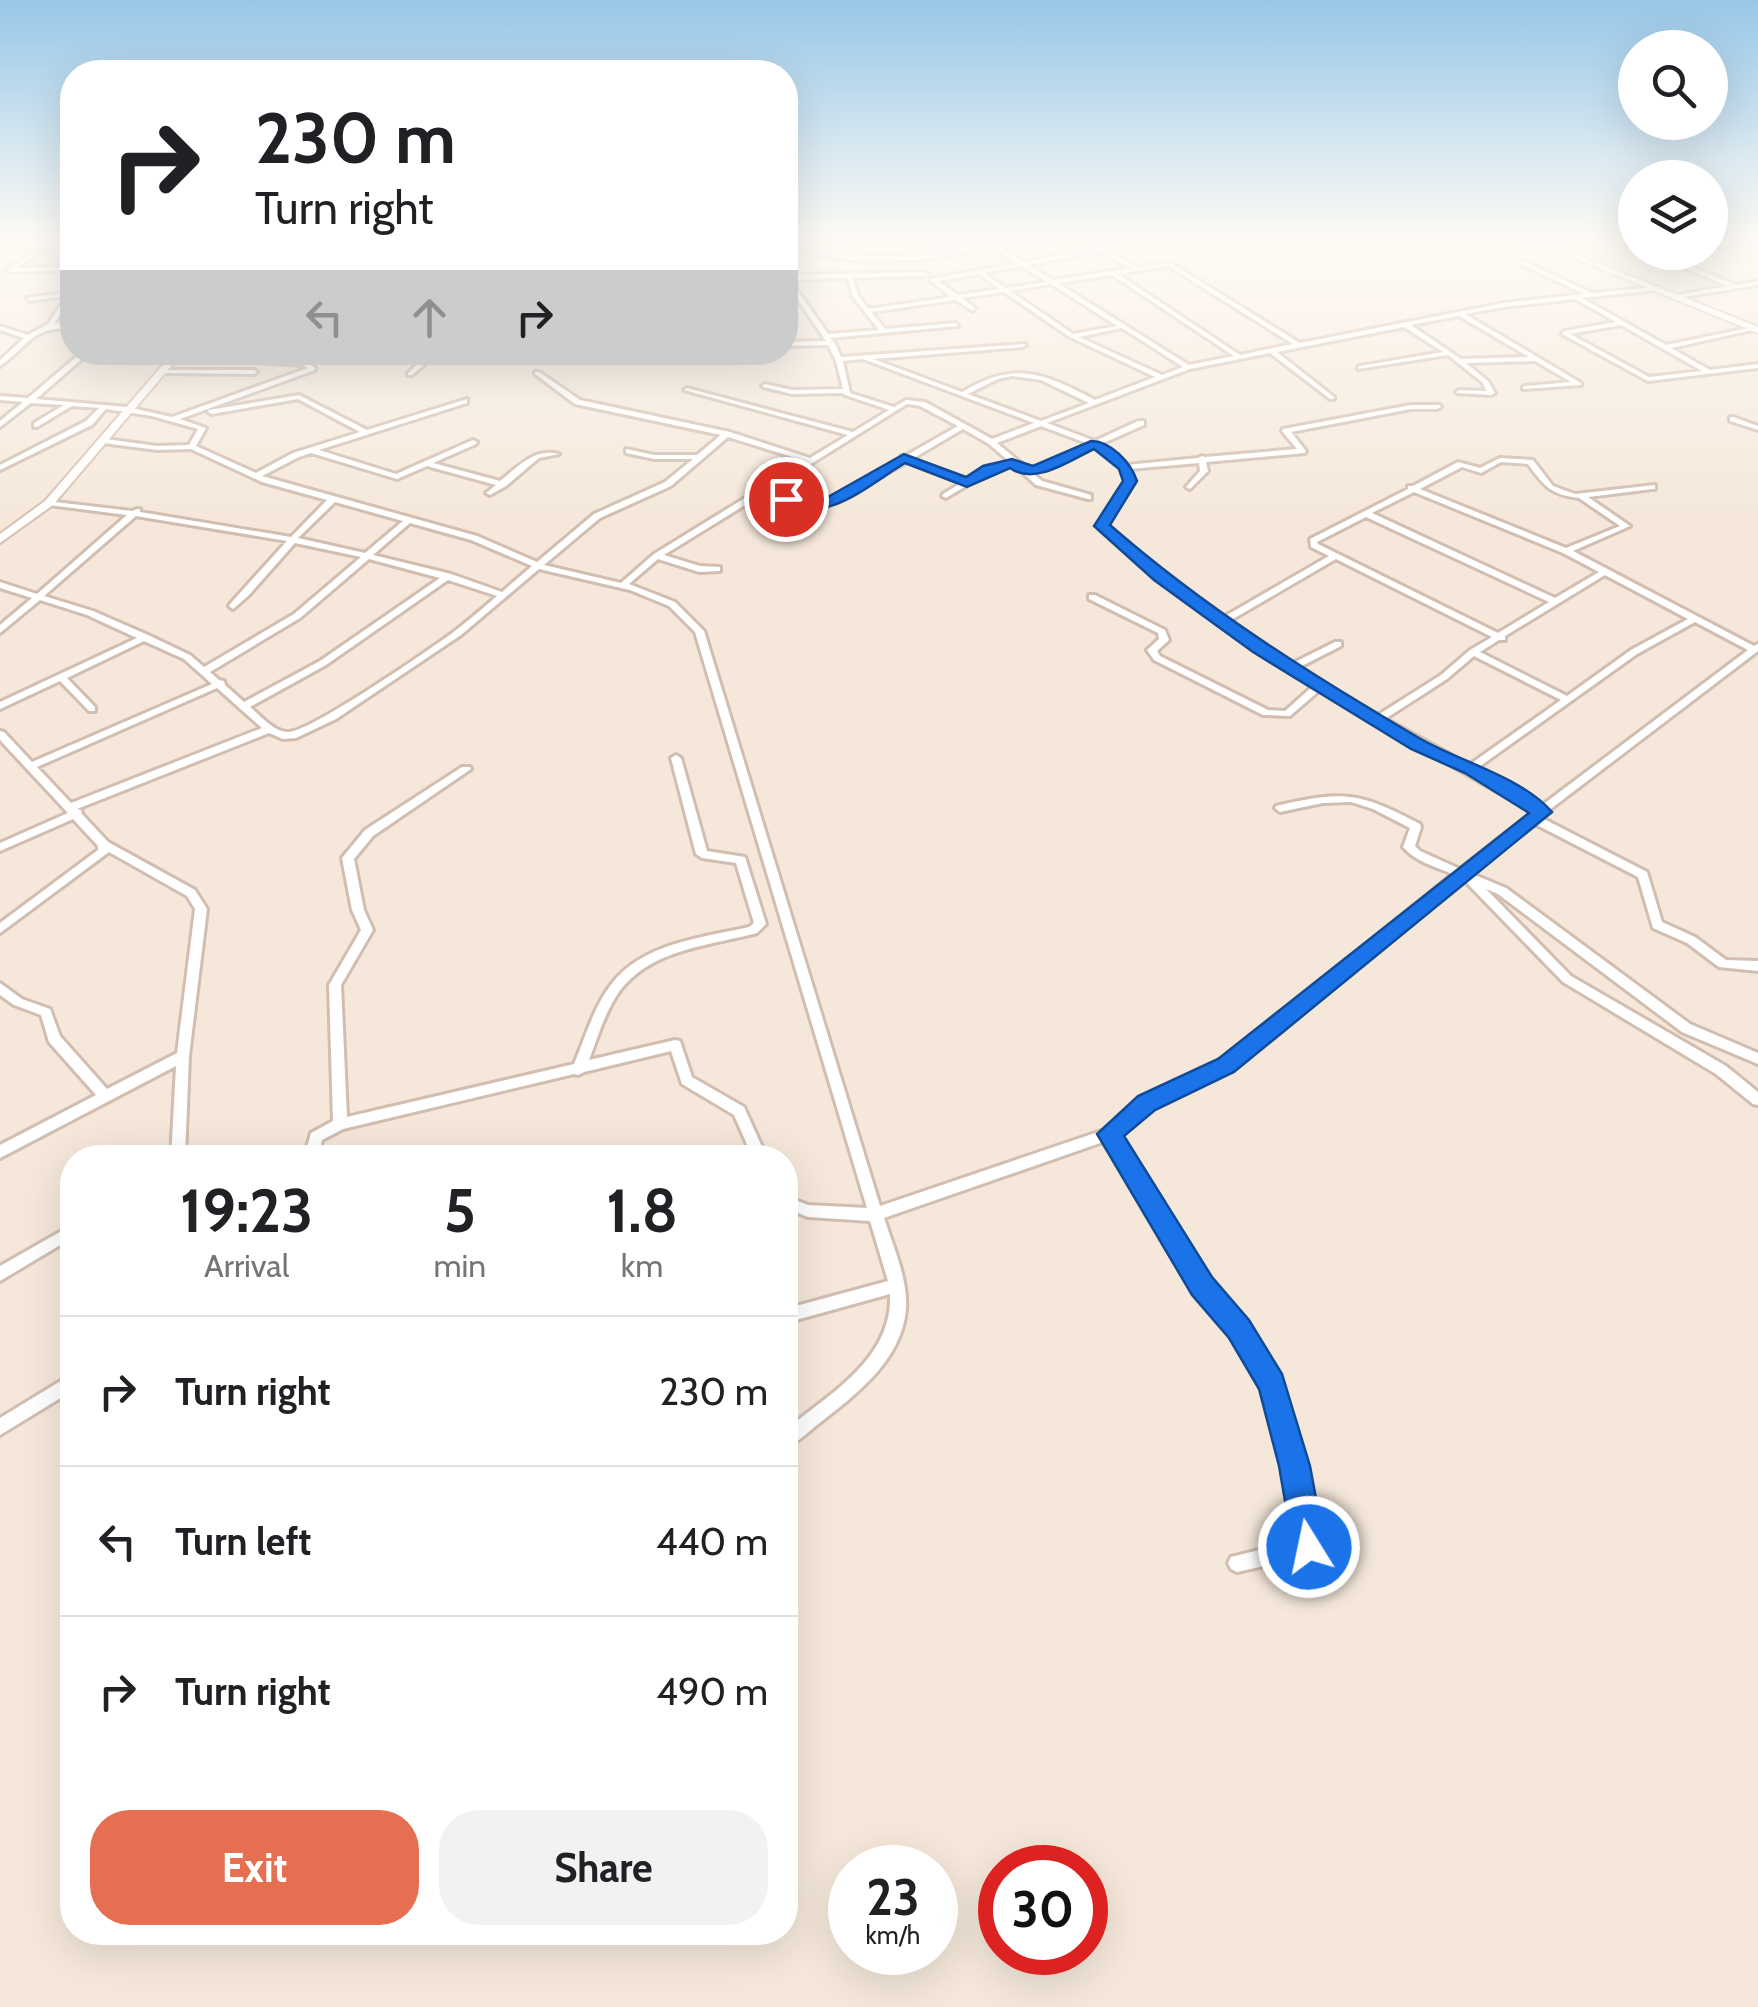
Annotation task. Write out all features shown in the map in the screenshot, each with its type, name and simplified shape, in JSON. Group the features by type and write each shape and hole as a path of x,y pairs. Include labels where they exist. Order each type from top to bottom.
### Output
{"main road":[{"path":"0,540 49,503 169,365"}],"street":[{"path":"9,331 29,337"},
{"path":"0,364 40,331"},
{"path":"823,331 841,360 846,390 852,398 891,408"},
{"path":"798,343 888,331"},
{"path":"1065,331 1163,378"},
{"path":"1073,336 1101,331"},
{"path":"1126,331 1188,368"},
{"path":"1200,331 1238,356"},
{"path":"1276,331 1299,345"},
{"path":"992,442 1188,368 1376,331"},
{"path":"1415,331 1462,361 1486,382 1492,393 1459,392"},
{"path":"1489,331 1579,384 1526,388"},
{"path":"1572,331 1564,332 1648,380 1758,366"},
{"path":"1635,331 1709,372"},
{"path":"1666,347 1753,331"},
{"path":"841,360 1024,345"},
{"path":"1272,352 1332,398"},
{"path":"1360,368 1449,353"},
{"path":"866,358 1096,444 1125,467 1129,488 1102,526 1219,622 1421,747 1472,768 1538,816 1643,874 1657,925 1690,940 1723,964 1758,966"},
{"path":"1462,361 1538,359"},
{"path":"0,425 73,365"},
{"path":"175,418 312,369 307,365"},
{"path":"410,374 421,365"},
{"path":"163,372 254,372"},
{"path":"947,389 1034,373 1093,402"},
{"path":"537,374 578,402 727,434 809,460"},
{"path":"765,386 792,392 846,390"},
{"path":"961,395 973,386"},
{"path":"688,390 850,433"},
{"path":"175,418 299,397 366,432"},
{"path":"242,416 299,397"},
{"path":"0,398 133,408 175,418 202,428 192,447"},
{"path":"256,476 311,450 464,401"},
{"path":"623,585 657,556 850,433 891,408 918,402 992,442 1038,483 1088,497"},
{"path":"37,425 72,404"},
{"path":"0,468 89,423 98,416 95,411 106,406"},
{"path":"1125,467 1302,451 1286,431 1410,408 1437,408"},
{"path":"1733,419 1758,428"},
{"path":"1025,471 1141,423"},
{"path":"762,490 810,508 823,506 962,427"},
{"path":"0,585 38,600 90,613 145,637 206,670 269,729 283,736 312,728 458,633 597,516 668,484 727,434"},
{"path":"106,441 158,448 192,447 256,476 474,538 538,566 623,585 672,604 699,631 902,1309 873,1370 798,1430"},
{"path":"311,450 388,476 430,466 474,442"},
{"path":"629,452 654,457 696,457"},
{"path":"490,493 537,456 555,454"},
{"path":"904,458 967,483"},
{"path":"1190,487 1204,471 1202,458"},
{"path":"1502,638 1335,556 1313,541 1458,465 1481,471 1492,462 1523,461 1538,466 1550,488 1582,496 1626,526 1566,551"},
{"path":"946,496 988,469 1012,463"},
{"path":"430,466 502,484"},
{"path":"1582,496 1652,487"},
{"path":"798,1207 874,1215 1109,1134 1147,1103 1226,1066 1404,925 1463,872 1756,648 1566,551 1411,488"},
{"path":"234,606 333,500"},
{"path":"49,503 138,511 370,556 503,595"},
{"path":"0,630 138,511"},
{"path":"1365,512 1554,601"},
{"path":"206,670 297,616 410,519"},
{"path":"657,556 699,569 717,569"},
{"path":"1219,622 1335,556"},
{"path":"1378,720 1444,677 1474,652 1606,571"},
{"path":"245,706 324,663 448,576"},
{"path":"1092,597 1162,632 1164,640 1152,650 1157,658 1273,716 1287,714 1320,684"},
{"path":"1472,768 1634,652 1694,619"},
{"path":"0,706 145,637"},
{"path":"1291,668 1338,644"},
{"path":"1474,652 1568,700"},
{"path":"62,678 92,709"},
{"path":"33,765 221,683"},
{"path":"0,846 75,810 269,729"},
{"path":"0,734 75,810 104,846 191,894 201,908 183,1056 179,1145"},
{"path":"578,1070 614,990 632,970 660,954 753,930 760,924 741,860 702,854 676,758"},
{"path":"340,1124 335,985 367,930 358,910 348,858 369,832 466,768"},
{"path":"1280,808 1344,796 1363,798 1416,827 1409,846 1416,854 1502,890 1686,1028 1758,1060"},
{"path":"0,930 104,851 104,846"},
{"path":"1463,872 1567,980 1721,1070 1758,1100"},
{"path":"0,988 18,1002 46,1012 54,1038 104,1096"},
{"path":"314,1145 316,1137 340,1124 675,1046 687,1080 739,1112 754,1145"},
{"path":"0,1152 183,1056"},
{"path":"1109,1134 1202,1286 1239,1329 1272,1384 1294,1466 1309,1547 1236,1563"},
{"path":"0,1274 60,1239"},
{"path":"798,1312 897,1285"},
{"path":"0,1427 60,1390"}],"shaded area":[{"path":"0,331 60,331 60,365 798,365 798,331 1758,331 1758,2007 0,2007"}],"route":[{"path":"786,499 810,508 823,506 904,458 967,483 988,469 1012,463 1022,470 1035,470 1096,444 1125,467 1130,481 1120,504 1102,526 1160,576 1258,648 1418,745 1472,768 1542,812 1226,1066 1147,1103 1109,1134 1202,1286 1239,1329 1272,1384 1294,1466 1309,1547"}]}
